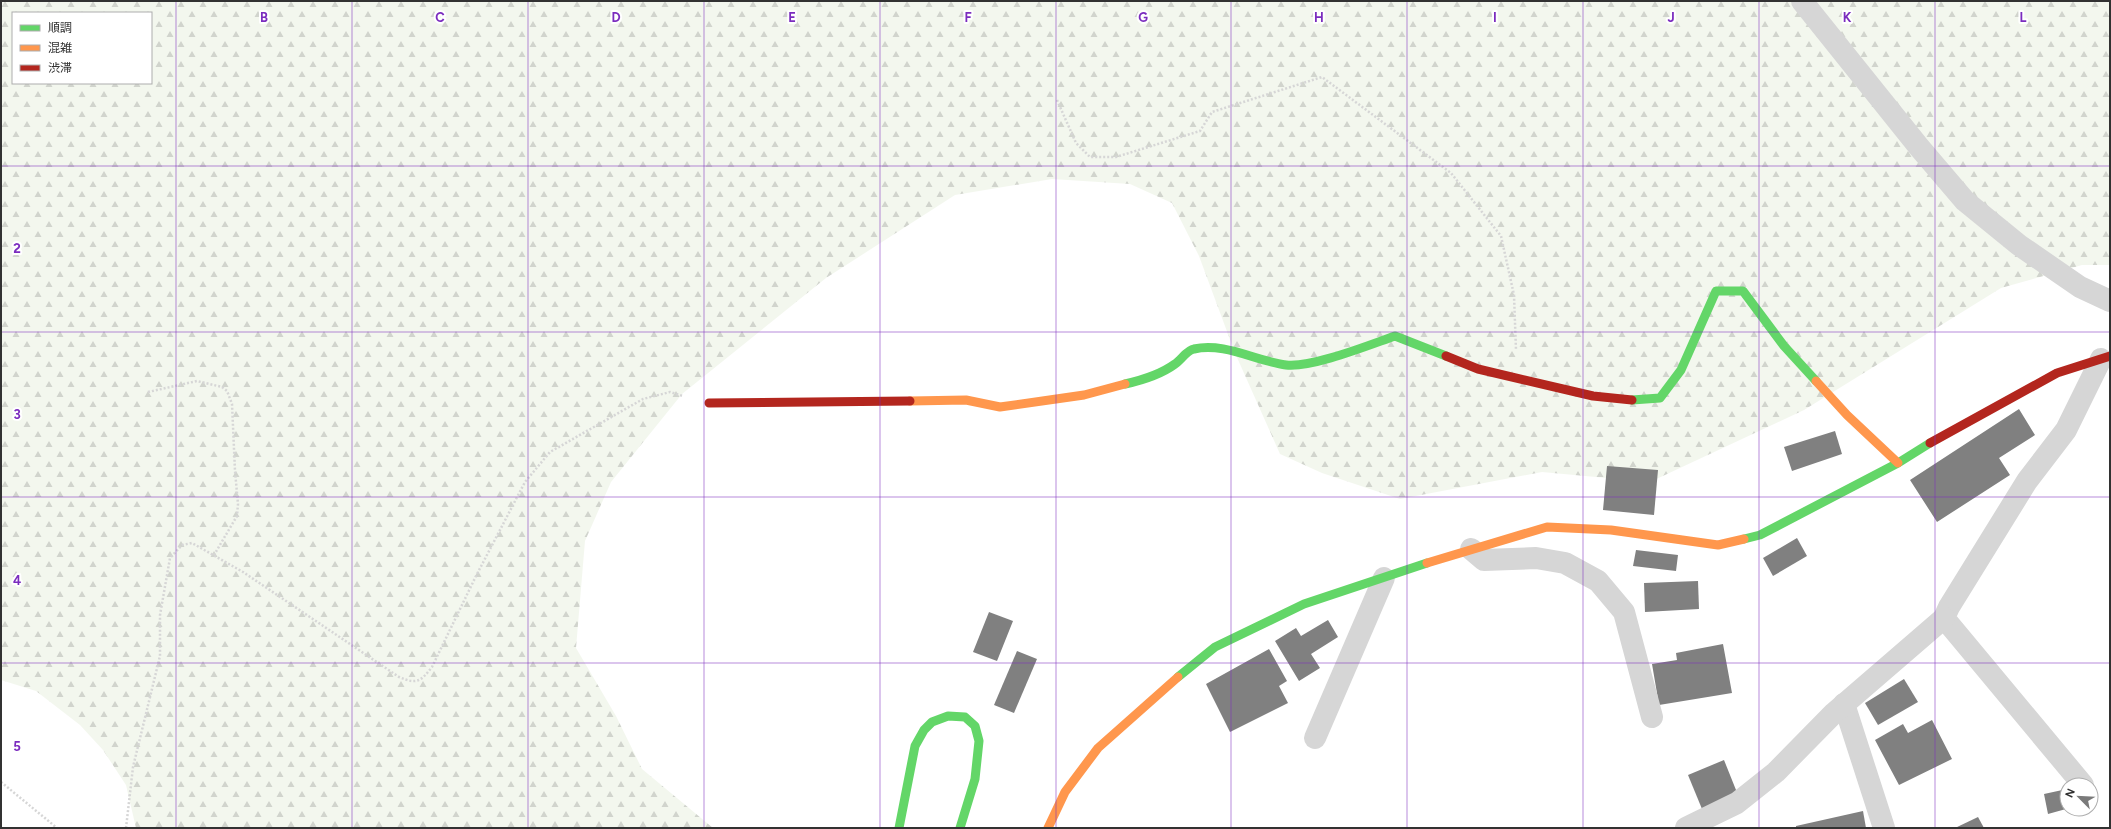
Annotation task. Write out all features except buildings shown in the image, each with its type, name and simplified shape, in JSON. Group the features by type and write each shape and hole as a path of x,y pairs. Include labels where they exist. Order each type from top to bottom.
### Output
{"street":[{"path":"1802,1 1965,201 2019,245 2080,288 2110,301"},
{"path":"709,403 966,400 1000,407 1084,395 1153,377 1175,364 1192,349 1212,347 1287,366 1303,364 1339,355 1395,336 1478,369 1593,396 1631,400 1660,398 1681,370 1716,291 1743,291 1784,346 1848,415 1898,463"},
{"path":"1048,828 1065,792 1098,748 1150,700 1215,648 1304,604 1471,549 1547,526 1611,530 1718,545 1760,535 1898,463 1953,428 2057,372 2105,357"},
{"path":"1686,828 1737,803 1776,772 1844,704 1944,618 1949,607 2027,481 2066,430 2105,357"},
{"path":"1471,549 1484,560 1536,558 1565,563 1598,581 1624,612 1640,665 1652,717"},
{"path":"1315,738 1384,578"},
{"path":"1944,618 2076,777"},
{"path":"1844,704 1884,828"},
{"path":"899,828 915,746 920,736 929,725 939,718 956,716 972,722 980,738 978,763 960,828"}],"path":[{"path":"1057,100 1076,143 1090,158 1116,157 1200,131 1212,112 1322,77 1451,173 1501,236 1514,295 1517,378"},
{"path":"148,392 197,381 222,387 227,391 232,404 238,504 237,516 214,555"},
{"path":"126,828 133,767 160,656 160,615 170,558 182,545 192,543 243,572 399,677 410,682 422,679 432,667 476,576 525,482 550,452 643,399 670,392 709,403"},
{"path":"1,782 57,828"}],"green space":[{"path":"1,1 2110,1 2110,265 2082,265 2001,288 1804,410 1650,482 1542,472 1400,499 1322,473 1280,454 1235,353 1199,256 1172,203 1130,184 1052,179 955,195 826,278 682,394 611,482 585,541 576,648 616,716 642,769 713,828 136,828 126,785 103,750 80,725 36,691 1,680"}],"traffic: fast":[{"path":"1632,400 1660,398 1681,370 1716,291 1743,291 1784,346 1816,381"},
{"path":"1125,384 1157,374 1175,364 1191,350 1205,348 1228,350 1275,363 1297,365 1325,360 1395,336 1446,356"},
{"path":"1744,539 1760,535 1898,463 1930,443"},
{"path":"1178,677 1215,647 1304,604 1427,563"},
{"path":"899,828 915,746 924,730 932,722 948,716 965,717 975,726 979,741 975,779 960,828"}],"traffic: slow":[{"path":"1816,381 1847,415 1898,463"},
{"path":"910,401 966,400 1000,407 1084,395 1125,384"},
{"path":"1427,563 1547,527 1611,530 1718,545 1744,539"},
{"path":"1048,828 1065,792 1098,748 1178,677"}],"traffic: jam":[{"path":"1446,356 1478,369 1593,396 1632,400"},
{"path":"1930,443 2057,373 2110,356"},
{"path":"709,403 910,401"}]}
